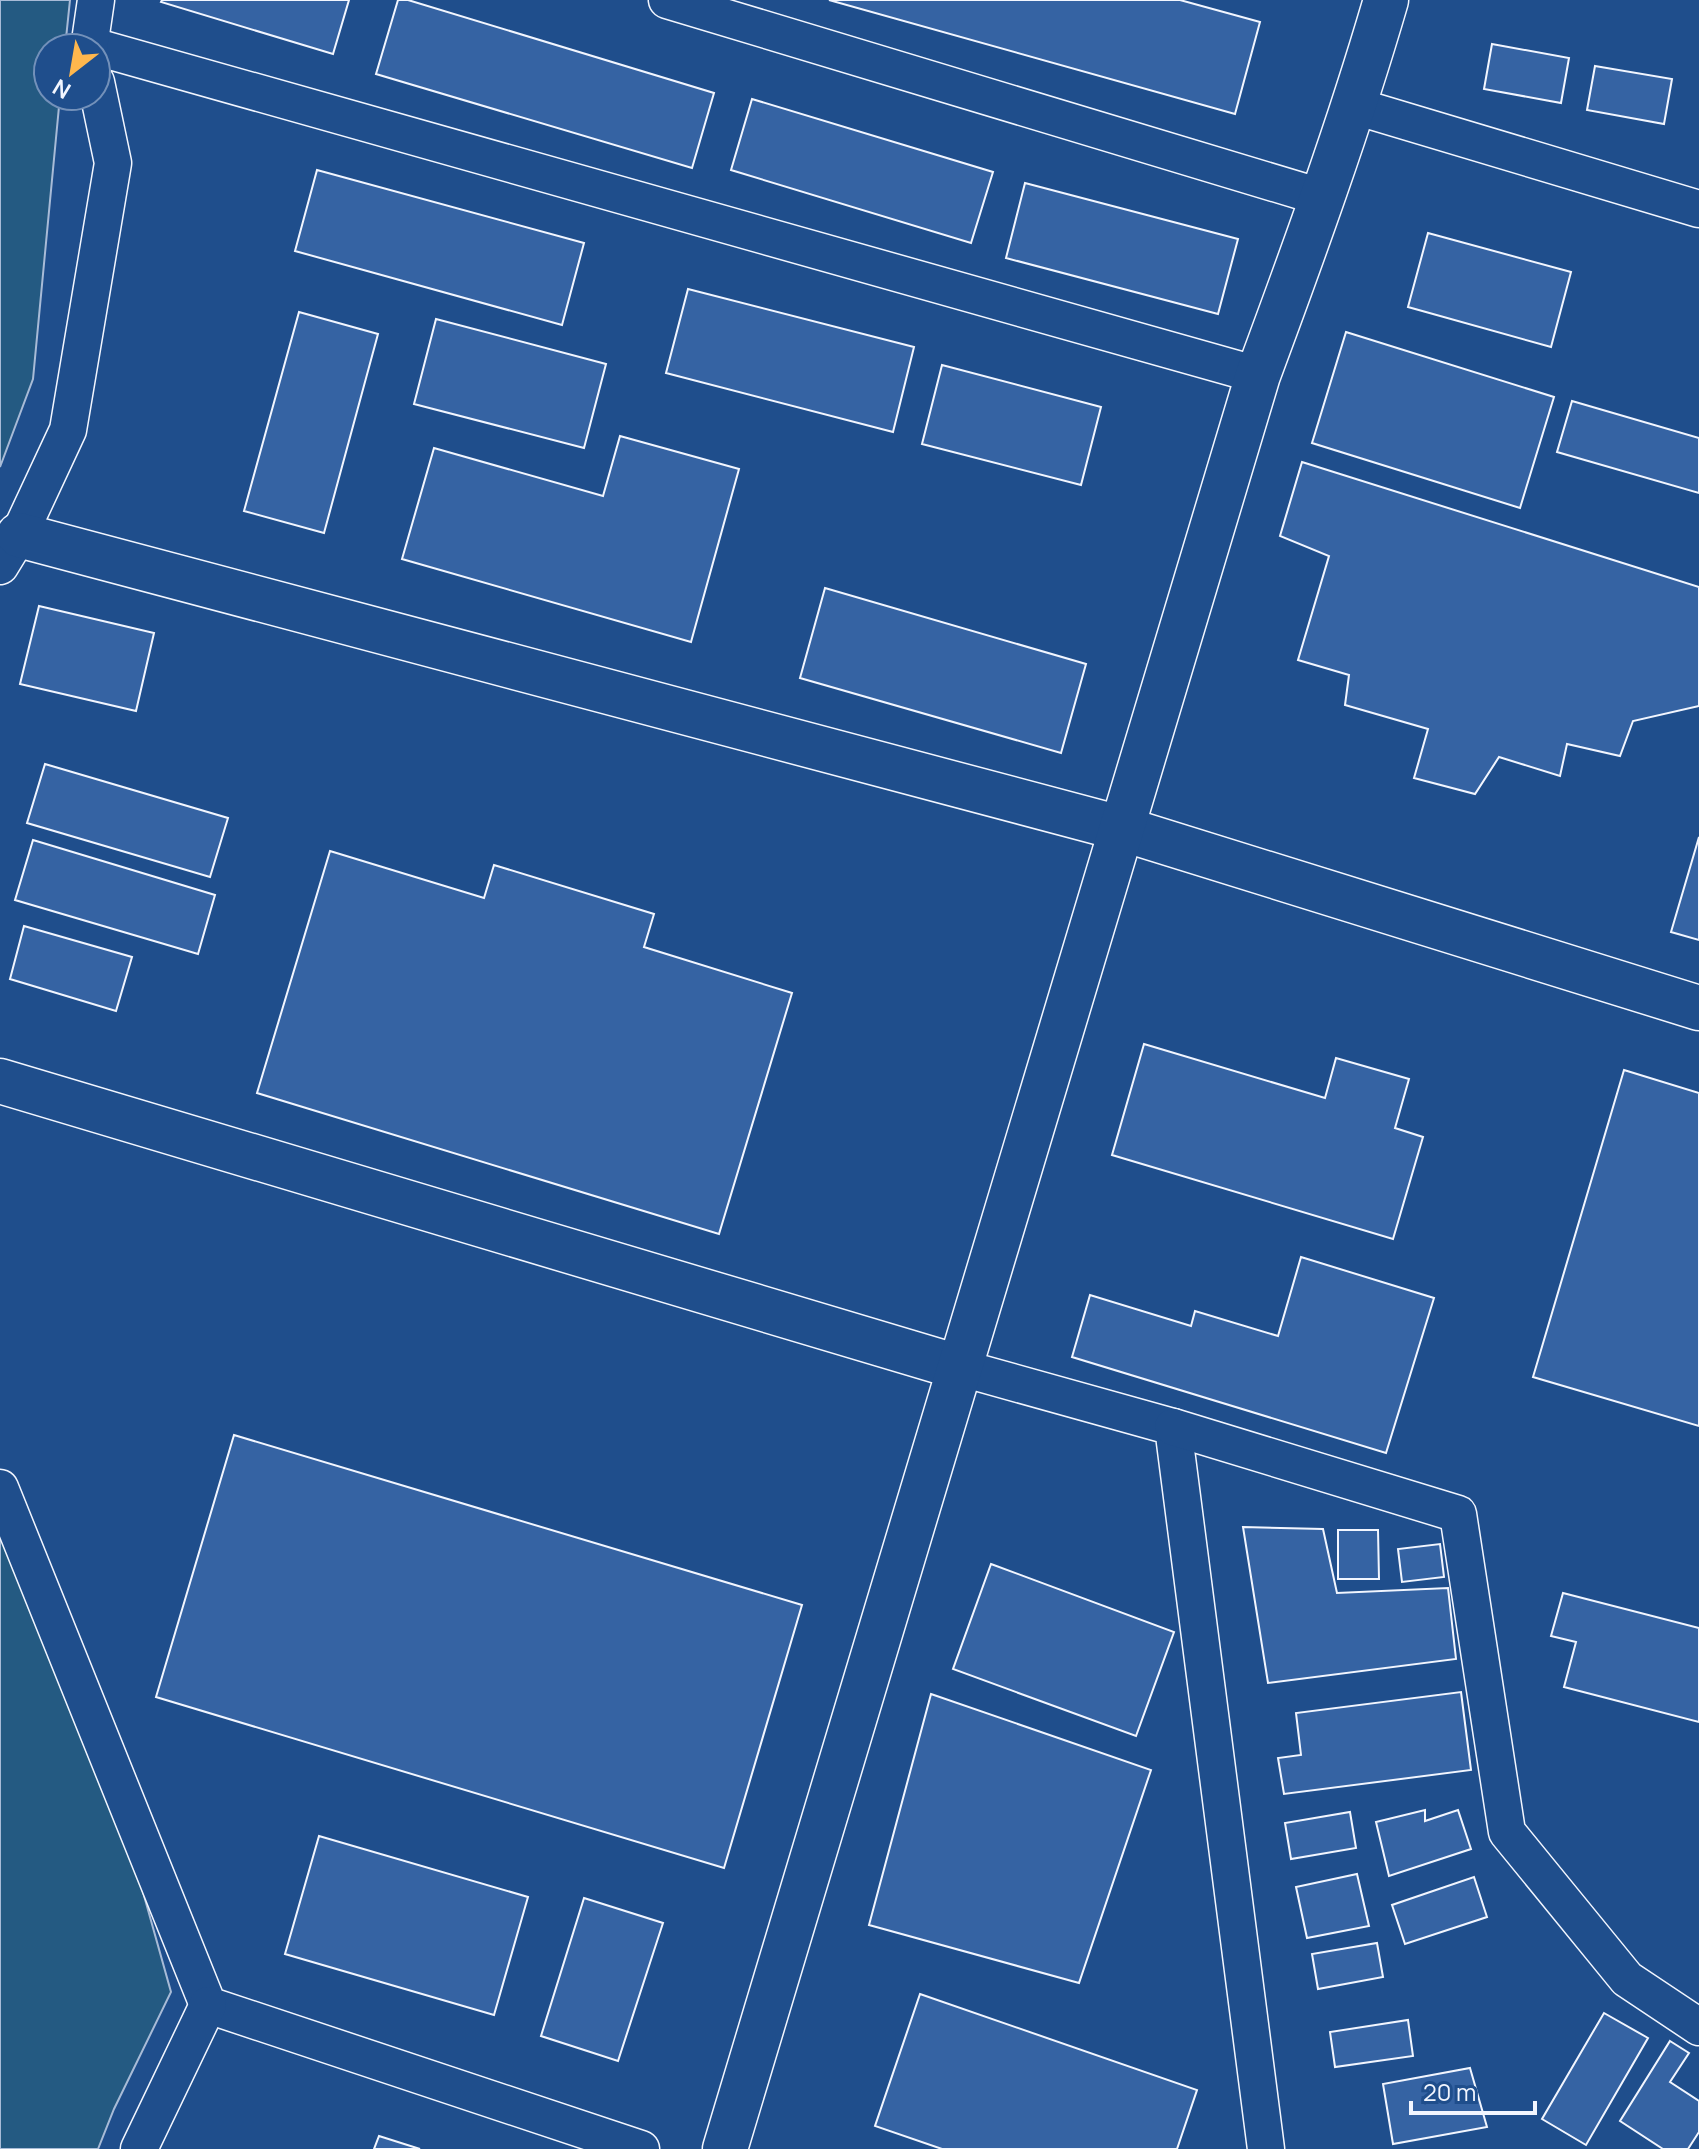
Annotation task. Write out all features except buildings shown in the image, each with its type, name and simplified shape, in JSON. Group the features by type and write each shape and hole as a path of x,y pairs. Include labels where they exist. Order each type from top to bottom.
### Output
{"street":[{"path":"91,32 96,0"},
{"path":"667,0 1324,198"},
{"path":"725,2149 1258,375 1324,198 1386,0"},
{"path":"112,52 1258,375"},
{"path":"1355,106 1699,209"},
{"path":"102,112 113,163 68,430 9,550 1120,828 1699,1008"},
{"path":"0,1081 1458,1514 1507,1832 1627,1979 1699,2027"},
{"path":"1173,1427 1266,2149"},
{"path":"0,1488 208,2005 139,2149"},
{"path":"208,2005 641,2149"}],"shaded area":[{"path":"0,0 70,0 67,32 32,32 32,112 58,112 33,379 0,467"},
{"path":"0,1532 127,1835 171,1992 98,2149 0,2149"}]}
